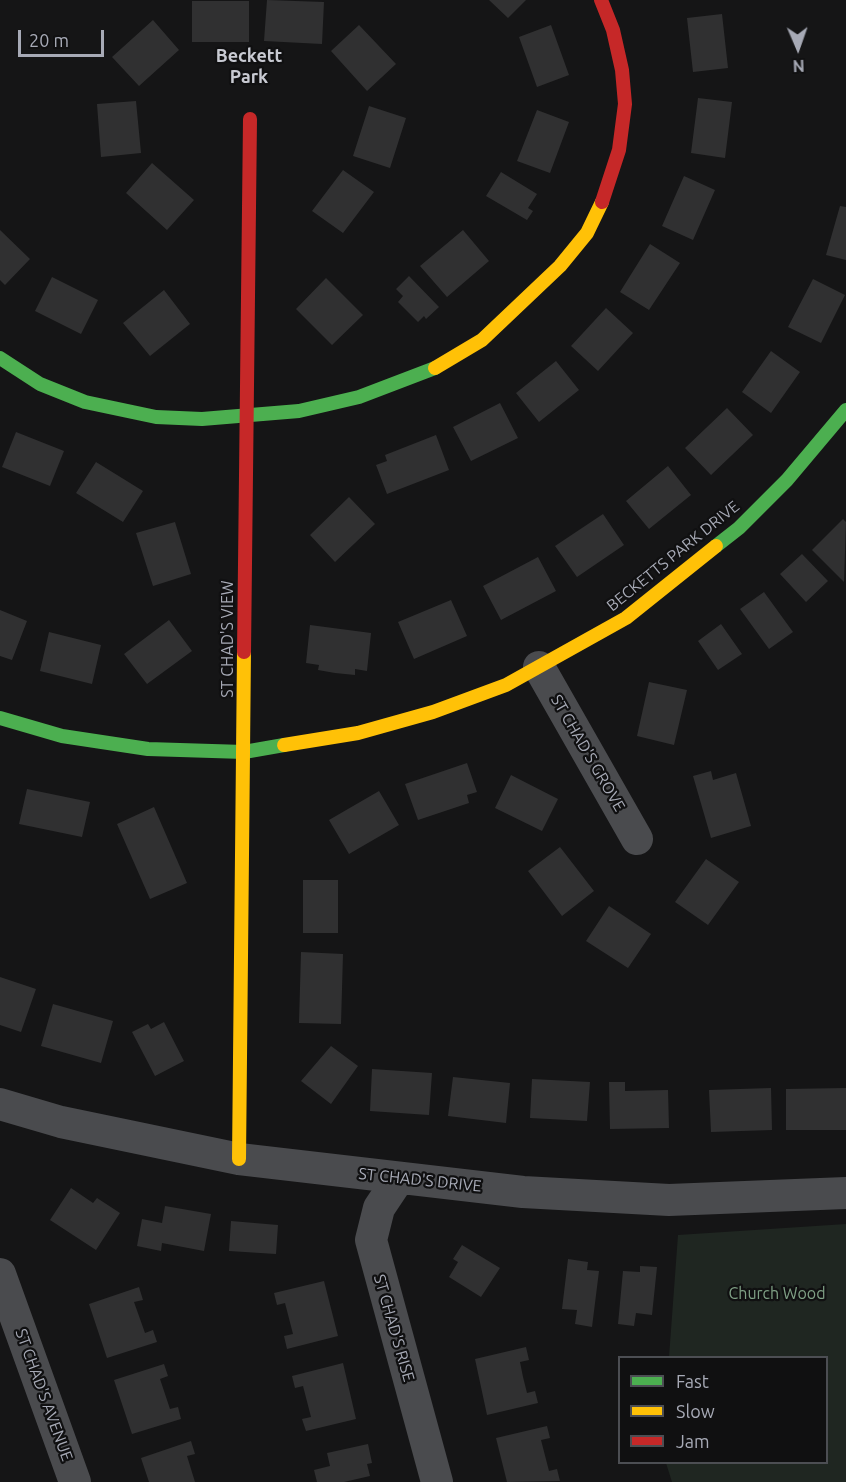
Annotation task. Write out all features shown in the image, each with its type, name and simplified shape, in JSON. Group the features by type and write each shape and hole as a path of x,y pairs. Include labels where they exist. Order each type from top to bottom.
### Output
{"street":[{"path":"0,358 40,384 85,402 123,412 202,419 299,411 349,400 418,376 455,358 482,340 560,266 587,232 606,192 620,150 625,104 622,70 613,30 601,0"},
{"name":"ST CHAD'S VIEW","path":"239,1160 250,119"},
{"name":"BECKETTS PARK DRIVE","path":"0,718 62,736 148,749 243,752 358,733 433,712 506,685 626,618 739,528 787,480 846,410"},
{"name":"ST CHAD'S GROVE","path":"539,668 636,839"},
{"name":"ST CHAD'S DRIVE","path":"0,1104 61,1122 239,1160 523,1192 669,1200 846,1193"},
{"name":"ST CHAD'S RISE","path":"399,1178 379,1208 372,1233 373,1252 437,1482"},
{"name":"ST CHAD'S AVENUE","path":"0,1274 75,1482"}],"green space":[{"name":"Church Wood","path":"846,1224 846,1482 672,1482 666,1464 828,1464 828,1356 669,1356 678,1235"}],"building":[{"path":"267,0 324,2 322,44 264,41"},
{"path":"489,0 526,0 508,18"},
{"path":"192,1 249,1 249,42 192,42"},
{"path":"722,14 728,68 693,72 687,18"},
{"path":"153,20 179,50 139,86 112,57"},
{"path":"359,25 396,64 367,91 331,51"},
{"path":"551,25 569,75 537,87 519,37"},
{"path":"698,98 732,102 725,158 691,153"},
{"path":"136,101 141,153 101,157 97,104"},
{"path":"369,106 406,118 390,168 353,156"},
{"path":"537,110 569,122 550,173 517,161"},
{"path":"152,163 194,200 167,230 126,193"},
{"path":"343,170 374,192 343,233 312,211"},
{"path":"501,172 537,194 528,208 533,211 527,220 486,196"},
{"path":"684,176 715,190 693,240 662,226"},
{"path":"840,206 846,207 846,260 826,255"},
{"path":"0,230 30,259 5,285 0,280"},
{"path":"463,230 489,261 447,297 420,266"},
{"path":"650,244 680,263 649,310 620,292"},
{"path":"409,276 439,307 426,319 424,316 418,322 398,302 403,296 396,289"},
{"path":"52,277 98,300 81,334 35,311"},
{"path":"326,278 363,315 332,345 296,309"},
{"path":"813,279 845,295 821,343 788,327"},
{"path":"164,290 190,324 150,356 123,323"},
{"path":"606,308 633,333 598,371 571,346"},
{"path":"771,351 800,372 771,413 742,392"},
{"path":"556,361 579,390 539,422 516,393"},
{"path":"500,403 518,438 471,461 453,427"},
{"path":"727,408 753,435 711,475 685,448"},
{"path":"16,432 64,451 50,486 2,467"},
{"path":"436,435 449,470 387,494 376,465 387,461 385,455"},
{"path":"96,462 143,491 123,522 76,493"},
{"path":"668,466 691,495 649,529 626,501"},
{"path":"349,497 375,524 335,562 310,535"},
{"path":"603,514 624,545 577,577 555,546"},
{"path":"843,519 846,522 844,582 812,550"},
{"path":"175,522 191,574 153,586 136,533"},
{"path":"802,554 828,581 806,602 780,574"},
{"path":"538,557 556,591 501,620 483,586"},
{"path":"764,592 793,632 769,649 740,609"},
{"path":"451,600 467,636 414,659 398,622"},
{"path":"0,610 27,621 12,660 0,656"},
{"path":"169,620 192,651 147,684 124,654"},
{"path":"721,624 742,654 718,670 698,641"},
{"path":"310,625 371,633 367,671 355,669 355,675 335,673 318,670 319,665 306,663"},
{"path":"49,632 101,645 92,684 40,671"},
{"path":"649,682 687,690 674,745 637,736"},
{"path":"467,763 477,792 467,795 469,803 418,820 405,784"},
{"path":"711,771 713,780 736,773 751,826 711,838 693,776"},
{"path":"511,775 558,799 542,831 495,808"},
{"path":"27,789 90,802 82,837 19,824"},
{"path":"379,791 399,825 349,854 329,820"},
{"path":"154,807 187,883 150,899 117,824"},
{"path":"560,847 594,891 562,916 528,871"},
{"path":"706,859 739,882 708,925 675,902"},
{"path":"303,880 338,880 338,933 303,933"},
{"path":"609,906 651,934 628,968 586,941"},
{"path":"301,952 343,954 341,1024 299,1023"},
{"path":"0,977 36,989 21,1032 0,1025"},
{"path":"53,1004 113,1021 101,1063 41,1046"},
{"path":"164,1022 184,1061 155,1076 132,1032 148,1024 151,1029"},
{"path":"331,1046 358,1066 331,1104 301,1081"},
{"path":"372,1069 432,1073 429,1115 370,1111"},
{"path":"453,1077 510,1083 506,1123 448,1116"},
{"path":"532,1079 590,1082 587,1121 530,1118"},
{"path":"609,1082 625,1082 625,1091 668,1090 669,1128 610,1129"},
{"path":"771,1088 772,1130 711,1132 709,1090"},
{"path":"846,1088 846,1130 786,1130 786,1089"},
{"path":"71,1188 93,1203 97,1198 120,1213 96,1250 50,1220"},
{"path":"165,1206 211,1214 204,1251 162,1243 161,1251 137,1246 142,1219 162,1223"},
{"path":"231,1221 278,1225 276,1254 229,1251"},
{"path":"462,1245 500,1268 481,1297 449,1277 458,1262 453,1259"},
{"path":"568,1259 588,1262 587,1270 599,1271 592,1327 575,1324 577,1310 562,1309"},
{"path":"640,1266 657,1267 652,1315 636,1313 634,1326 618,1324 623,1271 640,1272"},
{"path":"324,1281 338,1336 287,1349 284,1336 293,1334 285,1303 277,1305 274,1293"},
{"path":"139,1287 143,1300 134,1302 145,1333 153,1330 157,1342 107,1358 89,1304"},
{"path":"526,1347 529,1360 520,1362 523,1377 527,1393 535,1391 538,1403 487,1415 475,1359"},
{"path":"343,1363 356,1419 306,1431 302,1419 311,1417 303,1386 295,1388 292,1376"},
{"path":"164,1364 168,1376 160,1379 170,1409 178,1407 181,1419 132,1434 114,1380"},
{"path":"547,1426 550,1438 541,1440 549,1471 557,1469 560,1481 507,1482 496,1438"},
{"path":"191,1441 195,1454 187,1456 195,1482 149,1482 141,1458"},
{"path":"368,1444 372,1463 367,1464 370,1476 344,1482 317,1482 314,1470 330,1466 327,1453"}],"traffic: fast":[{"path":"0,358 40,384 85,402 156,417 202,419 299,411 359,397 435,368"},
{"path":"716,546 739,528 787,480 846,410"},
{"path":"0,718 62,736 148,749 244,752 284,745"}],"traffic: slow":[{"path":"435,368 482,340 560,266 587,233 602,202"},
{"path":"284,745 358,733 433,712 506,685 626,618 716,546"},
{"path":"239,1159 244,652"}],"traffic: jam":[{"path":"601,0 613,30 622,70 625,104 619,150 602,202"},
{"path":"244,652 250,119"}],"district":[{"name":"Beckett Park","path":"249,66"}]}
